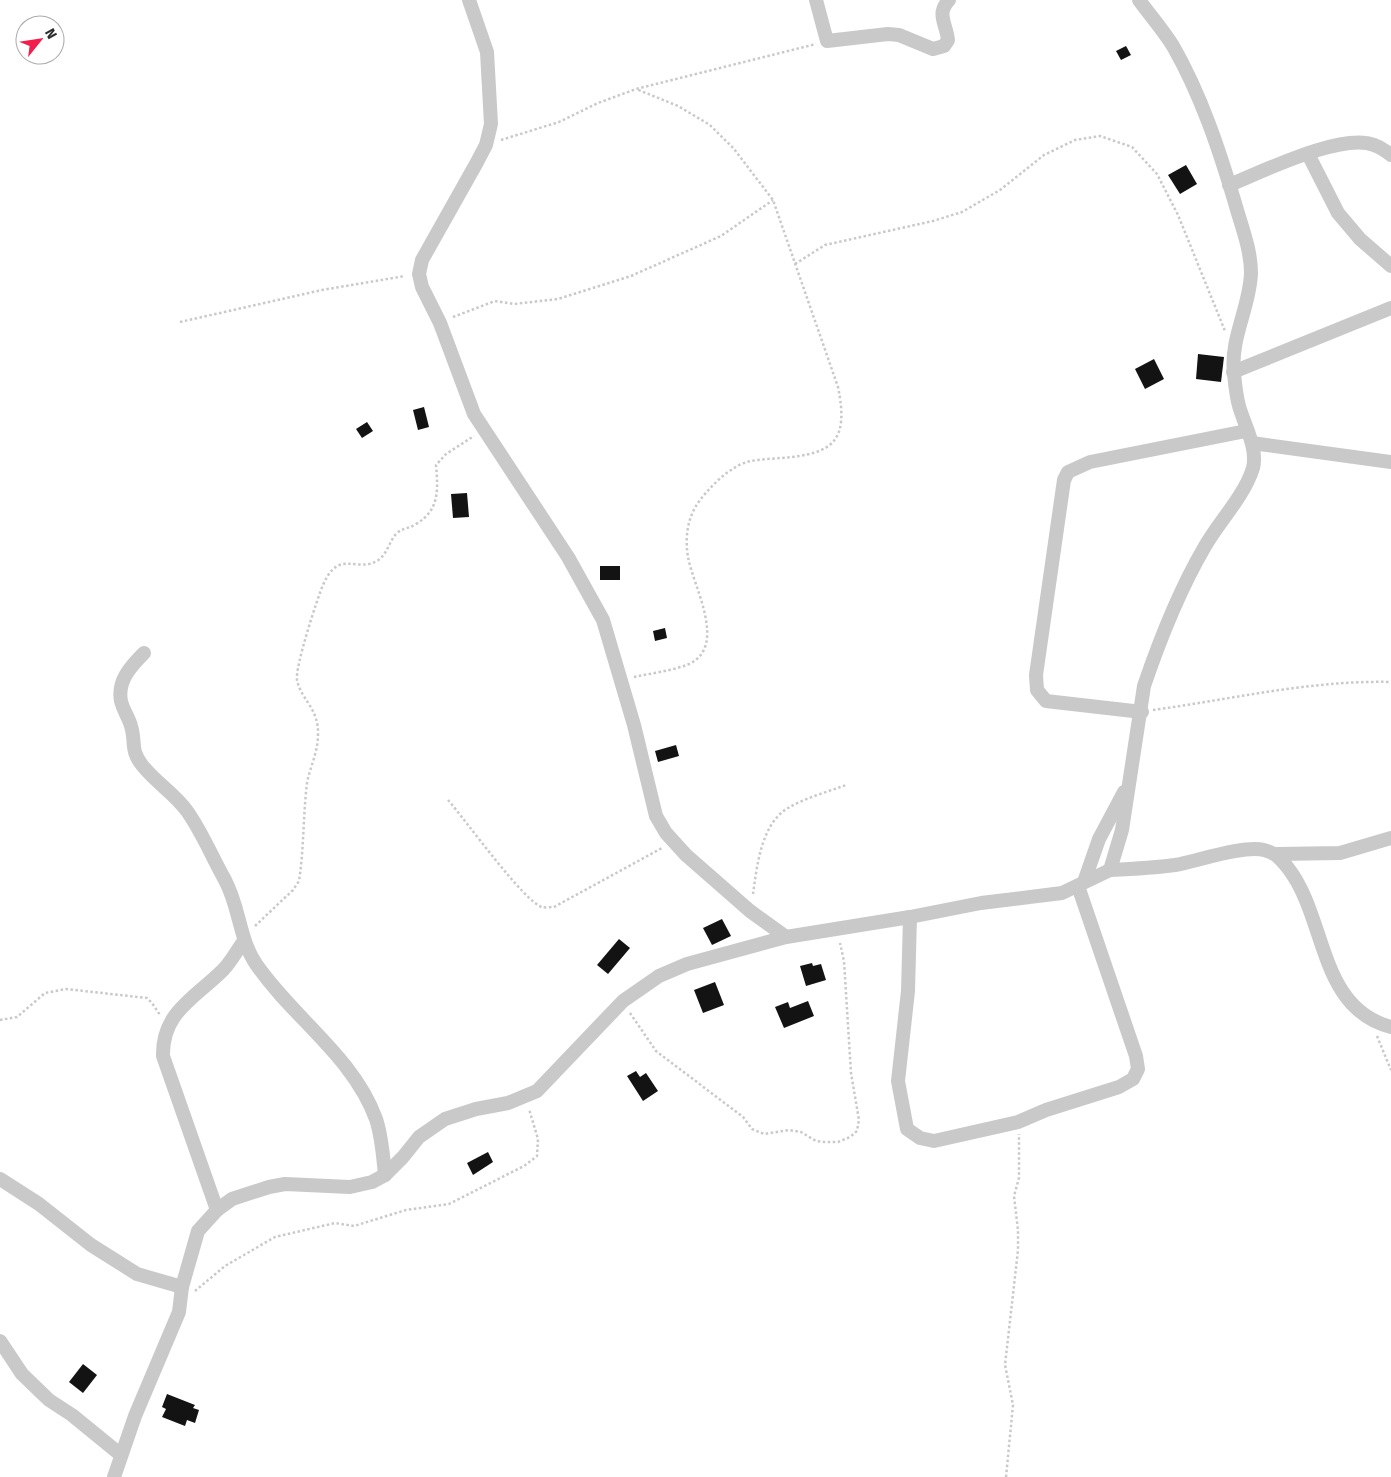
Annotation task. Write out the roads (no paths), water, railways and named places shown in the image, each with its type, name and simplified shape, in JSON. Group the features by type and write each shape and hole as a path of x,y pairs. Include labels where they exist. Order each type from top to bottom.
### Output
{"street":[{"path":"469,0 487,52 491,124 486,145 422,260 419,274 422,287 440,323 474,414 483,431 586,587 603,620 656,816 666,833 675,843 750,911 786,936"},
{"path":"816,0 827,41 888,34 899,35 927,48 940,48 948,40 941,16 943,9 950,0"},
{"path":"1110,870 1122,830 1147,679 1179,598 1204,547 1247,484 1254,466 1249,437 1238,403 1233,348 1243,315 1251,272 1247,245 1230,185 1194,85 1172,44 1140,0"},
{"path":"1230,185 1344,142 1373,144 1391,155"},
{"path":"1308,154 1338,213 1360,239 1391,266"},
{"path":"1234,372 1391,308"},
{"path":"1142,712 1046,700 1037,690 1036,675 1064,480 1068,472 1090,462 1249,437 1391,462"},
{"path":"144,652 125,675 121,689 121,701 131,727 134,753 143,766 176,798 201,834 237,908 244,941 252,957 271,985 350,1070 362,1090 376,1118 382,1140 385,1175"},
{"path":"910,917 908,991 898,1081 907,1129 920,1138 934,1142 1018,1122 1046,1110 1119,1087 1133,1079 1138,1069 1136,1056 1081,884 1099,839 1129,784"},
{"path":"114,1477 121,1455 188,1290 198,1231 217,1210 232,1199 285,1184 350,1187 372,1182 385,1175 404,1157 418,1137 445,1119 525,1097 537,1091 623,1001 659,976 687,964 786,936 910,917 981,903 1062,893 1110,870 1175,865 1240,851 1263,849 1276,854 1340,853 1391,838"},
{"path":"1276,854 1291,872 1307,901 1322,949 1335,979 1348,1000 1374,1022 1391,1027"},
{"path":"217,1210 163,1056 163,1039 166,1029 176,1014 225,968 244,941"},
{"path":"0,1179 39,1204 91,1245 137,1274 188,1290"},
{"path":"0,1341 22,1374 48,1400 72,1415 121,1455"}]}
